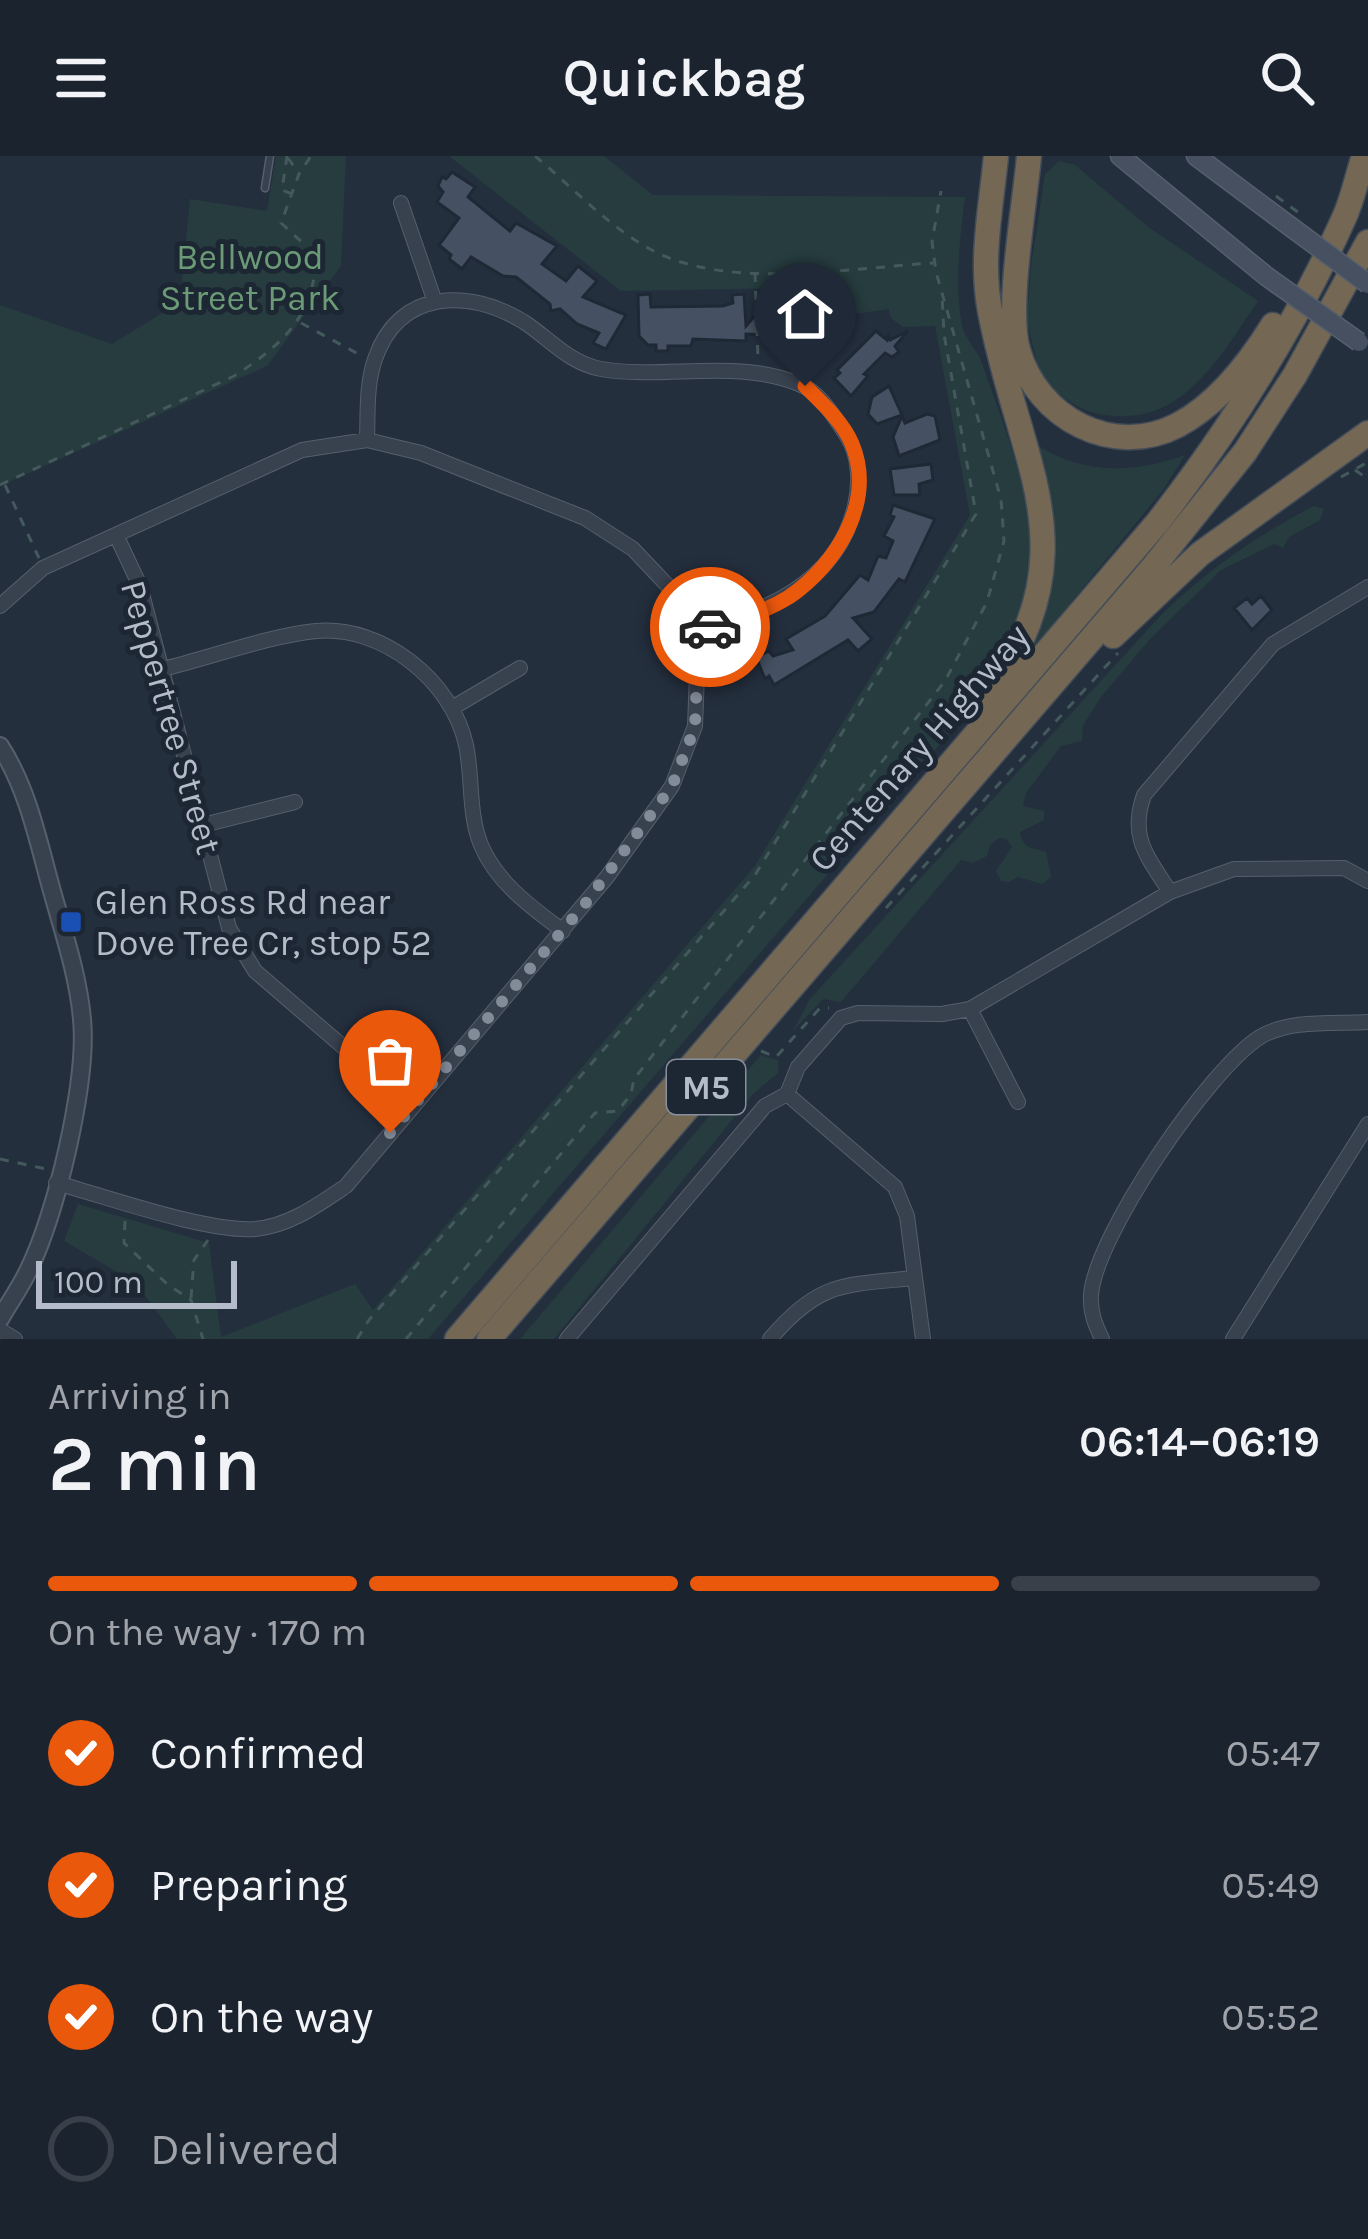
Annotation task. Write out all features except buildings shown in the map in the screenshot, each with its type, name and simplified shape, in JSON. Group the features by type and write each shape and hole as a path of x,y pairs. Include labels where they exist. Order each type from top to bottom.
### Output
{"highway":[{"path":"891,836 894,814 976,713 1013,658 1040,578 1040,498 987,293 986,243 996,156"},
{"path":"1029,156 1015,318 1022,361 1034,386 1066,419 1094,432 1127,437 1175,427 1233,379 1281,312 1360,168"},
{"name":"Centenary Highway","path":"457,1339 891,836 1199,469 1292,322 1346,214 1360,168"},
{"name":"Centenary Highway","path":"489,1339 1154,566 1245,452 1295,375 1368,242"},
{"path":"1013,730 1032,726 1116,633 1200,554 1368,433"}],"main road":[{"path":"1120,156 1266,276 1363,345"},
{"path":"1196,156 1368,284"}],"street":[{"path":"401,203 435,302"},
{"path":"367,440 369,382 382,340 411,310 448,298 485,303 525,323 564,354 598,369 759,372 805,386 830,411 852,444 860,484 850,528 824,567 788,597 748,616 692,632"},
{"path":"0,606 43,568 302,450 367,440 421,453 585,518 633,549 668,586 692,632 697,674 695,727 672,786 563,931 346,1186 305,1214 257,1229 217,1226 58,1178"},
{"name":"Peppertree Street","path":"117,537 140,586 229,928 256,971 412,1106"},
{"path":"1170,892 1139,840 1136,819 1144,795 1273,644 1368,587"},
{"path":"163,669 318,631 362,637 401,654 433,679 452,708 465,739 472,811 481,844 495,870 518,897 563,931"},
{"path":"452,708 520,668"},
{"path":"0,746 22,784 30,810 82,1017 81,1084 42,1238 0,1319"},
{"path":"203,825 295,802"},
{"path":"567,1339 765,1106 787,1094 794,1073 841,1018 858,1013 942,1014 970,1009 1170,892 1234,868 1344,868 1368,881"},
{"path":"970,1009 1018,1102"},
{"path":"1102,1339 1091,1316 1091,1291 1100,1262 1130,1199 1178,1125 1258,1038 1288,1026 1368,1022"},
{"path":"787,1094 895,1187 907,1216 923,1339"},
{"path":"1233,1339 1368,1124"},
{"path":"770,1339 794,1311 819,1293 842,1285 915,1278"},
{"path":"0,1330 15,1339"}],"lane":[{"path":"265,188 270,156"}],"path":[{"path":"287,156 299,174"},
{"path":"287,156 282,190 292,194"},
{"path":"43,568 2,484 234,376 268,354 300,322 316,273 315,254 281,223 311,156"},
{"path":"536,156 650,250 702,270 935,263"},
{"path":"406,1339 595,1113 618,1111 631,1094 634,1078 945,681 988,602 1004,542 1001,499 935,263 932,242 941,191"},
{"path":"755,271 759,372"},
{"path":"357,1339 755,874 976,514 944,334 941,287"},
{"path":"300,322 374,362"},
{"path":"1331,484 1368,462"},
{"path":"1354,469 1368,479"},
{"path":"880,914 1122,648"},
{"path":"760,1050 767,1057 776,1057 820,1008 828,1007 841,1018"},
{"path":"0,1159 58,1178"},
{"path":"124,1221 124,1243 191,1300"},
{"path":"203,1339 191,1300 194,1260 217,1226"}],"green space":[{"name":"Bellwood Street Park","path":"276,156 346,156 341,266 267,366 0,486 0,305 112,344 180,302 190,199 267,211"},
{"path":"449,156 604,156 653,195 965,197 958,277 962,325 979,356 1020,479 1029,517 1028,590 999,666 971,708 428,1339 177,1339 136,1283 64,1241 78,1204 209,1243 221,1337 355,1284 373,1310 754,867 970,515 935,326 903,327 891,318 889,309 854,314 838,293 839,287 621,291"},
{"path":"1059,161 1075,165 1151,229 1258,301 1192,388 1148,413 1091,412 1042,383 1027,322 1030,273 1045,174"},
{"path":"1033,442 1069,461 1107,468 1146,466 1185,455 1163,490 1018,667 1044,600"},
{"path":"1314,506 1324,509 1320,520 1289,537 1283,548 1274,544 1221,570 1151,638 1101,697 1083,725 1082,741 1061,746 1026,793 1023,806 1044,811 1044,820 1020,832 1021,838 1028,847 1046,852 1051,877 1042,884 1018,877 1001,881 996,871 1012,847 1006,839 999,838 990,845 987,856 973,863 961,860 841,1002 823,999 793,1031 810,999 1162,614 1234,554"},
{"path":"761,1055 778,1060 778,1073 753,1094 554,1339 520,1339"}],"way so far":[{"path":"390,1133 607,877 672,786 695,727 697,674 692,632 710,627"}],"place":[{"name":"Glen Ross Rd near Dove Tree Cr, stop 52","path":"71,922"}],"route":[{"path":"710,627 788,597 824,567 850,528 860,484 852,444 830,411 805,386"}]}
